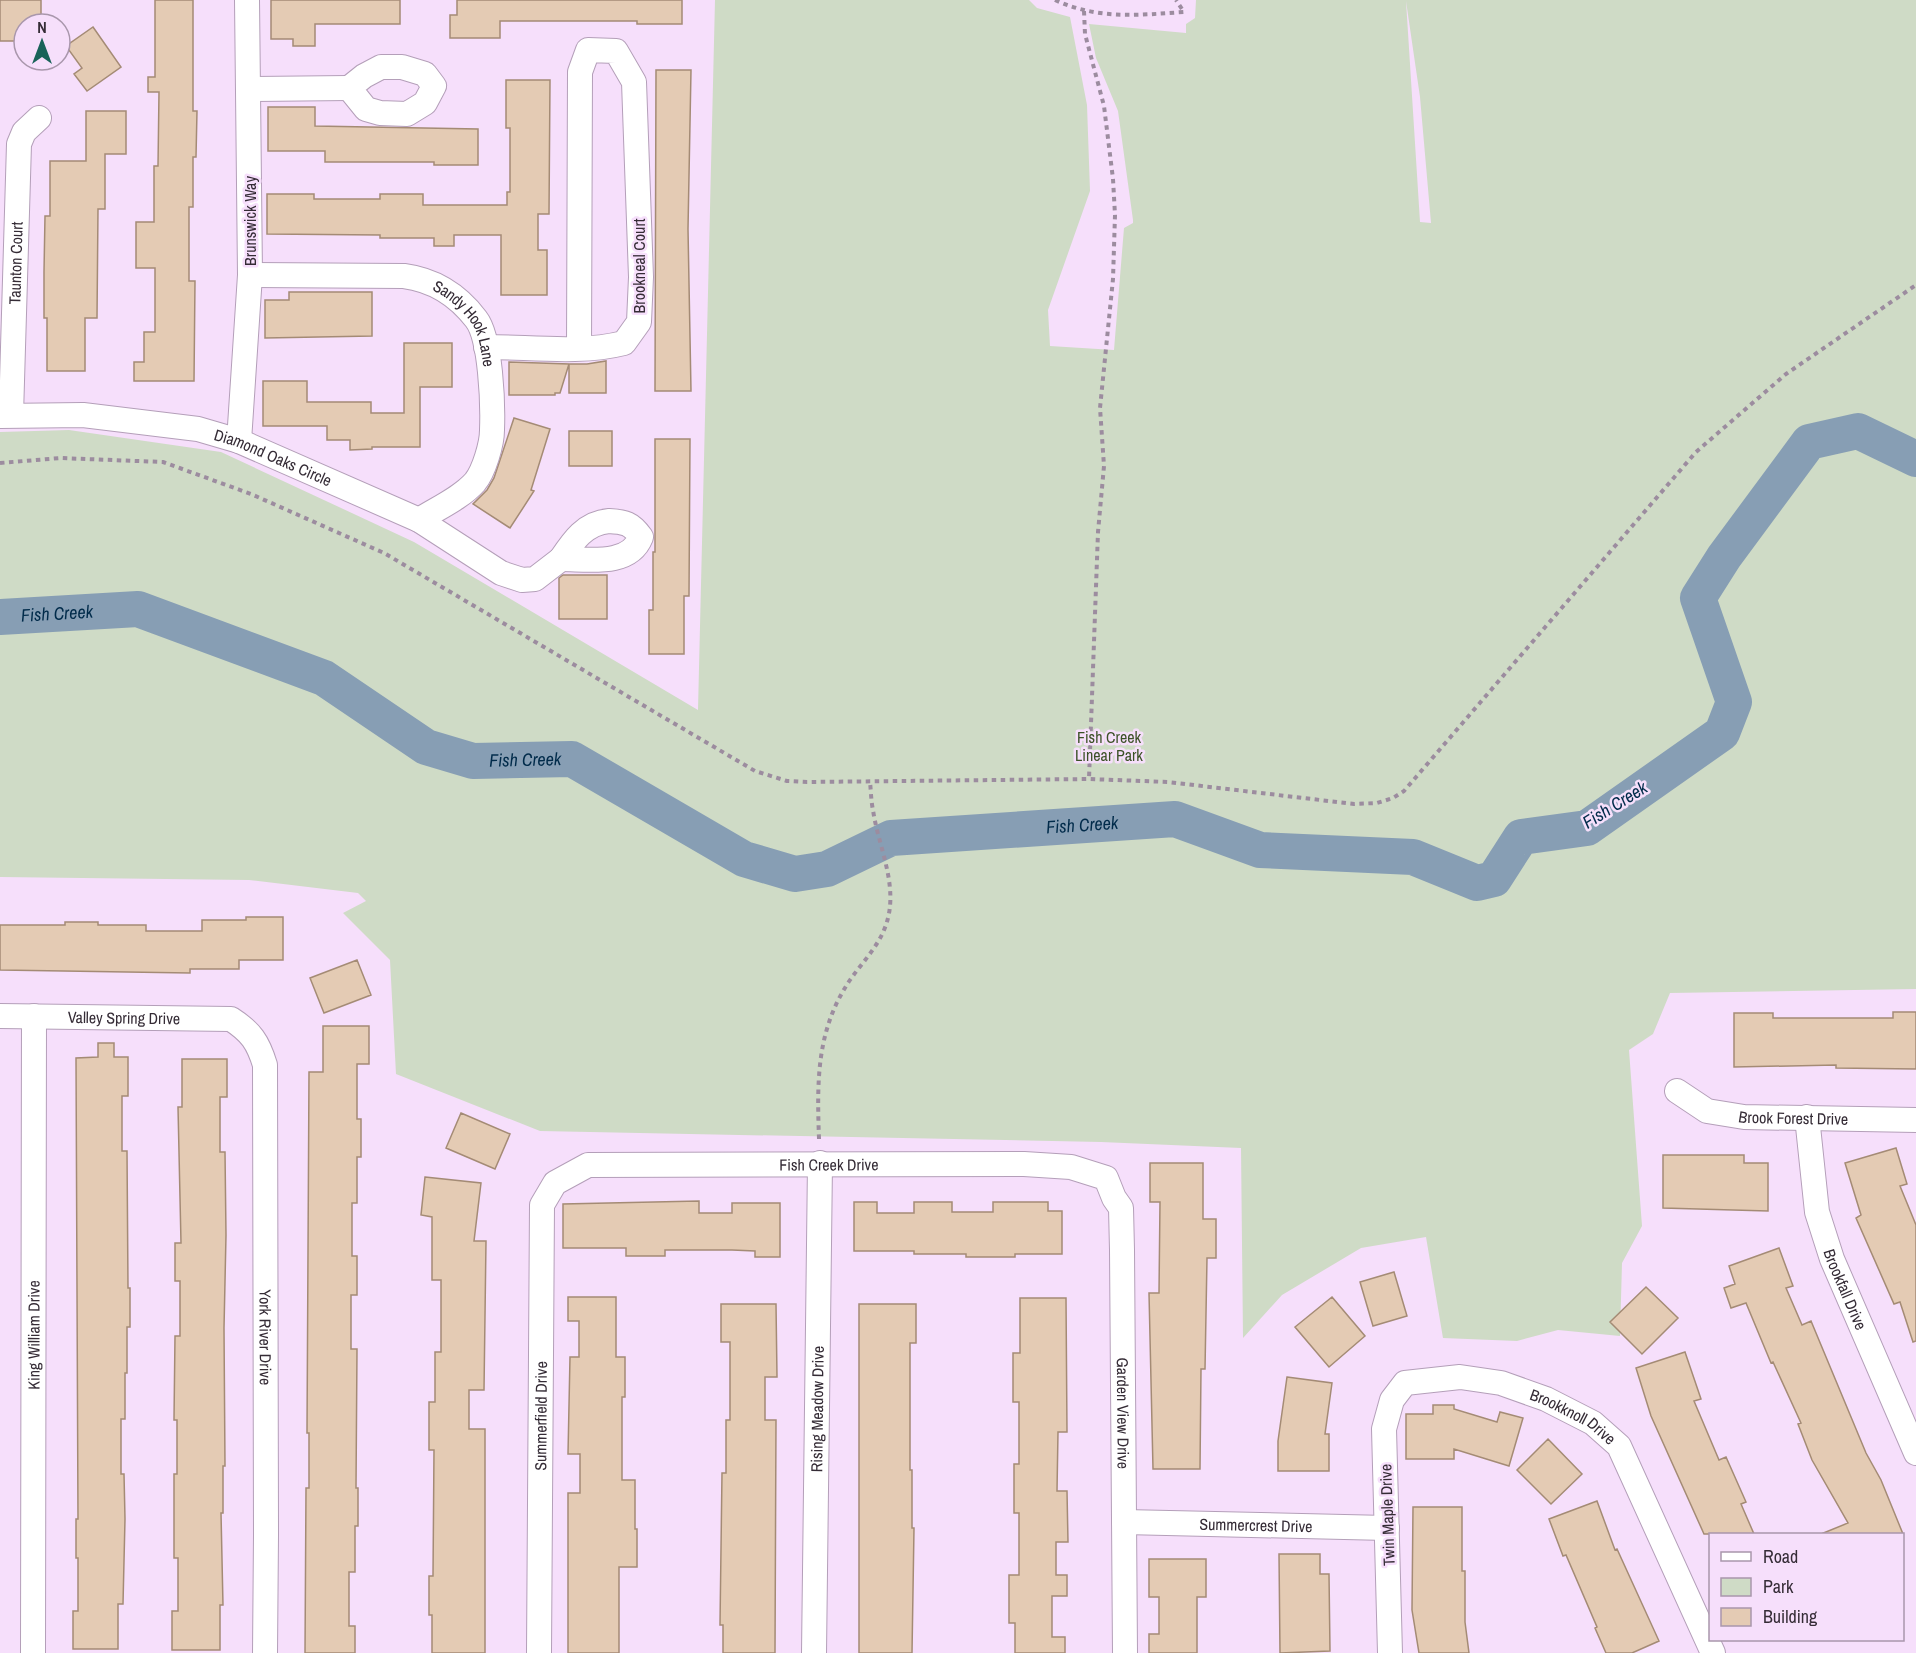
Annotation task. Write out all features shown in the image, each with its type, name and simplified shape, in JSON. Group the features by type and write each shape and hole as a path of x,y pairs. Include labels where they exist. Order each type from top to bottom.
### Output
{"street":[{"name":"Brunswick Way","path":"238,441 250,275 247,0"},
{"name":"Brookneal Court","path":"486,347 602,349 624,343 639,322 641,277 634,82 616,51 588,50 580,72 579,348"},
{"path":"249,89 349,88"},
{"name":"Taunton Court","path":"6,416 19,144 24,132 39,118"},
{"name":"Sandy Hook Lane","path":"250,275 404,276 425,279 453,295 478,320 486,339 491,393 492,432 489,453 476,481 418,520"},
{"name":"Diamond Oaks Circle","path":"6,416 83,415 198,429 238,441 418,520 501,573 522,579 535,579 561,559"},
{"name":"Valley Spring Drive","path":"0,1016 231,1019 245,1029"},
{"name":"King William Drive","path":"33,1653 34,1016"},
{"name":"York River Drive","path":"245,1029 259,1045 265,1065 265,1653"},
{"name":"Brook Forest Drive","path":"1677,1091 1707,1111 1744,1117 1916,1120"},
{"name":"Brookfall Drive","path":"1807,1117 1817,1212 1832,1259 1916,1453"},
{"name":"Fish Creek Drive","path":"555,1183 588,1165 819,1151 1071,1167 1106,1178"},
{"name":"Rising Meadow Drive","path":"814,1653 819,1151"},
{"name":"Garden View Drive","path":"1106,1178 1121,1208 1125,1653"},
{"name":"Summerfield Drive","path":"539,1653 542,1205 555,1183"},
{"name":"Brookknoll Drive","path":"1405,1383 1460,1377 1501,1383 1546,1399 1593,1423 1619,1446 1713,1653"},
{"name":"Twin Maple Drive","path":"1390,1653 1384,1429 1392,1401 1405,1383"},
{"name":"Summercrest Drive","path":"1124,1522 1387,1528"}],"path":[{"path":"1055,0 1084,10 1122,16 1184,12 1176,0"},
{"path":"1084,10 1085,34 1104,106 1115,215 1113,279 1100,408 1104,466 1098,532 1089,778"},
{"path":"0,463 60,458 163,462 251,494 384,553 755,771 787,781 870,782 1089,778 1168,782 1354,804 1377,803 1393,798 1404,791 1696,452 1786,374 1916,285"},
{"path":"819,1151 818,1092 823,1038 833,1010 850,980 871,954 888,919 890,905 889,881 873,810 870,782"}],"green space":[{"name":"Fish Creek Linear Park","path":"715,0 1029,0 1037,8 1070,17 1087,105 1090,191 1048,310 1050,346 1114,350 1124,228 1133,223 1133,220 1118,111 1096,58 1089,24 1186,33 1186,24 1195,18 1196,0 1916,0 1916,989 1670,993 1653,1034 1629,1050 1642,1226 1622,1263 1620,1336 1558,1330 1517,1341 1443,1338 1426,1237 1361,1248 1282,1295 1243,1338 1241,1148 1101,1142 540,1131 396,1074 390,960 343,913 366,901 358,893 249,880 0,877 0,432 69,430 221,452 414,542 698,710","holes":["1406,1 1420,97 1431,223 1420,222"]}],"building":[{"path":"0,0 41,0 41,12 12,12 12,41 0,41"},
{"path":"155,0 193,0 193,111 197,111 196,157 193,157 193,207 189,207 189,281 195,281 194,381 134,381 134,362 144,362 144,332 155,332 155,268 136,268 136,222 154,222 154,166 158,166 159,92 148,92 148,77 155,77"},
{"path":"271,0 400,0 400,24 315,24 315,46 293,46 293,39 271,39"},
{"path":"457,0 682,0 682,24 637,24 637,21 500,21 500,38 450,38 450,15 457,15"},
{"path":"93,27 121,67 87,91 74,74 82,68 72,54 72,42"},
{"path":"656,70 691,70 688,229 691,391 655,391"},
{"path":"506,80 550,80 549,214 538,214 538,250 547,250 547,295 501,295 501,235 454,235 454,246 434,246 434,238 267,234 267,194 314,194 314,199 380,199 380,194 423,194 423,205 507,205 507,192 510,192 510,128 506,128"},
{"path":"268,107 315,107 315,126 478,129 478,165 434,165 434,162 325,162 325,151 268,151"},
{"path":"86,111 126,111 126,154 105,154 105,209 98,209 97,318 85,318 85,371 47,371 44,272 45,216 50,216 50,161 86,161"},
{"path":"289,292 372,292 372,336 265,338 265,300 289,300"},
{"path":"404,343 452,343 452,387 420,387 420,447 372,447 372,449 350,450 350,440 327,440 327,426 263,426 263,381 307,381 307,402 371,402 371,413 404,413"},
{"path":"606,361 606,393 569,393 569,364"},
{"path":"509,362 569,364 560,393 555,393 555,395 509,395"},
{"path":"514,418 550,429 531,490 534,491 510,528 473,504 487,490 494,478"},
{"path":"569,431 612,431 612,466 569,466"},
{"path":"655,439 690,439 689,596 684,596 684,654 649,654 649,610 653,610 653,552 655,552"},
{"path":"563,575 607,575 607,619 559,619 559,578"},
{"path":"246,917 283,917 283,960 239,960 239,969 190,969 190,973 0,970 0,925 65,925 65,922 98,922 98,925 146,925 146,931 202,931 202,920 246,920"},
{"path":"357,960 371,995 324,1013 310,978"},
{"path":"1893,1012 1916,1012 1916,1069 1836,1068 1836,1065 1734,1067 1734,1013 1773,1013 1773,1018 1893,1018"},
{"path":"323,1026 369,1026 369,1064 357,1064 357,1119 361,1119 361,1157 357,1157 357,1203 352,1203 352,1256 357,1256 357,1295 351,1295 351,1349 357,1349 358,1526 355,1526 355,1572 349,1572 349,1626 355,1626 355,1653 305,1653 306,1488 309,1488 309,1433 307,1433 309,1072 323,1072"},
{"path":"98,1043 114,1043 114,1057 128,1057 128,1096 122,1096 122,1151 127,1151 128,1288 130,1288 125,1419 121,1419 121,1474 124,1474 125,1519 123,1604 118,1604 118,1649 73,1649 73,1611 78,1611 78,1558 76,1558 76,1519 78,1519 76,1058 98,1057"},
{"path":"182,1059 227,1059 227,1097 220,1097 220,1152 225,1152 226,1235 225,1466 223,1466 223,1513 221,1513 223,1605 220,1605 220,1650 172,1650 172,1611 178,1611 178,1558 174,1558 174,1474 177,1474 177,1420 174,1420 175,1336 180,1336 180,1281 175,1281 175,1243 181,1243 178,1107 182,1107"},
{"path":"461,1113 510,1134 495,1169 446,1148"},
{"path":"1896,1148 1907,1184 1900,1186 1916,1225 1916,1341 1913,1342 1900,1302 1894,1304 1856,1218 1861,1215 1845,1163"},
{"path":"1663,1155 1744,1155 1744,1163 1768,1163 1768,1211 1663,1208"},
{"path":"1150,1163 1203,1163 1203,1219 1216,1219 1216,1258 1207,1258 1205,1369 1201,1369 1200,1469 1153,1469 1149,1293 1159,1293 1160,1202 1150,1202"},
{"path":"425,1177 481,1183 474,1241 486,1241 484,1390 469,1390 469,1429 485,1429 485,1653 432,1653 429,1576 433,1576 434,1450 429,1450 429,1402 435,1402 435,1352 441,1352 441,1280 432,1280 432,1217 421,1215"},
{"path":"699,1201 699,1213 732,1213 732,1203 780,1203 780,1257 755,1257 755,1251 732,1250 665,1250 665,1256 626,1256 626,1248 563,1248 563,1204"},
{"path":"854,1202 877,1202 877,1213 914,1213 914,1202 952,1202 952,1212 993,1212 993,1202 1048,1202 1048,1211 1062,1211 1062,1254 966,1257 966,1254 914,1254 914,1251 854,1251"},
{"path":"1779,1248 1793,1286 1786,1288 1802,1325 1811,1321 1866,1453 1881,1480 1903,1533 1823,1533 1848,1523 1812,1460 1798,1424 1801,1423 1773,1362 1771,1363 1746,1303 1731,1308 1724,1288 1735,1284 1729,1266"},
{"path":"1394,1272 1407,1316 1373,1326 1360,1282"},
{"path":"1646,1287 1678,1318 1642,1354 1610,1322"},
{"path":"568,1297 616,1297 616,1357 625,1357 625,1397 622,1397 622,1480 635,1480 637,1567 619,1567 619,1653 568,1653 568,1493 580,1493 580,1454 568,1454 570,1357 579,1357 579,1321 568,1321"},
{"path":"1332,1297 1365,1336 1329,1367 1295,1327"},
{"path":"1020,1298 1066,1298 1067,1432 1058,1432 1057,1491 1067,1491 1068,1542 1056,1542 1056,1575 1067,1575 1067,1596 1052,1596 1052,1637 1065,1637 1065,1653 1015,1653 1015,1623 1009,1623 1009,1575 1019,1575 1019,1513 1014,1513 1014,1464 1019,1464 1019,1402 1013,1402 1013,1353 1020,1353"},
{"path":"721,1304 776,1304 777,1377 765,1377 765,1420 776,1420 775,1653 723,1653 723,1625 720,1625 722,1473 726,1473 726,1420 730,1420 730,1342 721,1342"},
{"path":"859,1304 916,1304 916,1343 910,1343 910,1470 912,1470 912,1528 914,1528 912,1653 859,1653"},
{"path":"1685,1352 1701,1399 1694,1401 1719,1460 1726,1457 1746,1502 1741,1504 1754,1533 1704,1534 1651,1416 1636,1368"},
{"path":"1287,1377 1332,1383 1325,1434 1329,1434 1329,1471 1278,1471 1278,1441"},
{"path":"1433,1405 1454,1405 1454,1409 1497,1422 1500,1412 1523,1418 1509,1466 1454,1449 1454,1459 1406,1459 1406,1414 1433,1414"},
{"path":"1548,1439 1582,1474 1551,1504 1517,1470"},
{"path":"1597,1501 1615,1550 1617,1549 1659,1641 1632,1653 1606,1653 1595,1628 1597,1627 1566,1555 1563,1556 1549,1519"},
{"path":"1413,1507 1462,1507 1462,1571 1465,1571 1465,1622 1469,1653 1419,1653 1412,1610"},
{"path":"1279,1554 1320,1554 1320,1574 1329,1574 1330,1651 1280,1653"},
{"path":"1149,1559 1206,1559 1206,1597 1197,1597 1197,1653 1149,1653 1149,1634 1159,1634 1159,1597 1149,1597"}],"waterway":[{"name":"Fish Creek","path":"0,617 138,609 324,678 426,747 473,761 572,759 744,859 795,874 827,869 891,838 1175,819 1260,850 1413,857 1477,883 1494,879 1521,837 1587,828 1722,733 1734,702 1698,598 1724,557 1809,442 1858,431 1916,459"}]}
